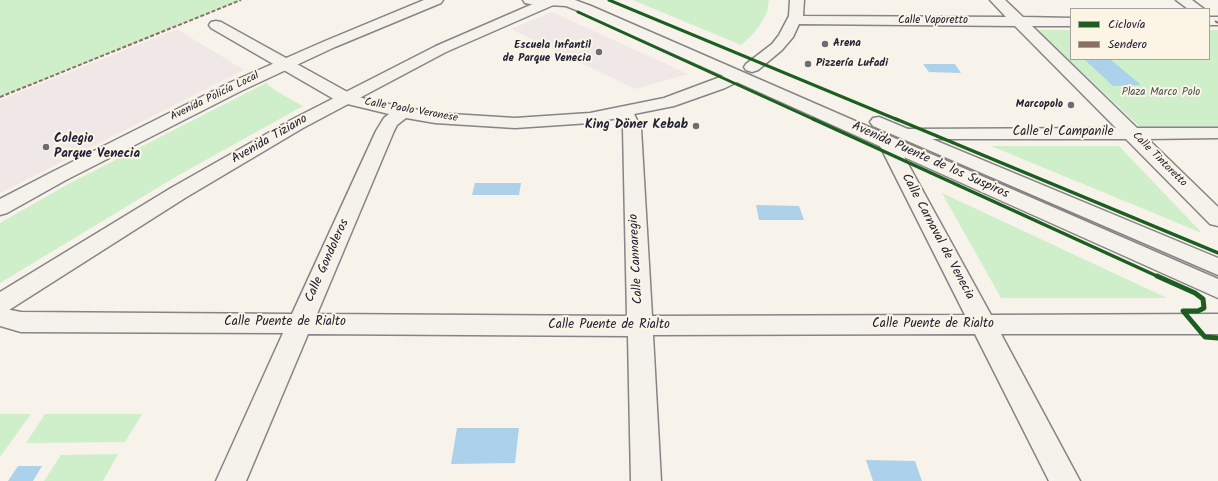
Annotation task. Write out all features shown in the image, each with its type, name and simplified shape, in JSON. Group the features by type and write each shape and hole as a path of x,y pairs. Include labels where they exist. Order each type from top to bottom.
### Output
{"street":[{"name":"Avenida Policía Local","path":"0,208 140,134 284,64 436,0"},
{"name":"Avenida Puente de los Suspiros","path":"530,0 552,0 572,3 744,72 897,138 1218,268"},
{"name":"Avenida Tiziano","path":"0,304 178,192 297,124 441,49 552,0"},
{"name":"Avenida Puente de los Suspiros","path":"595,0 744,72"},
{"path":"795,20 797,0"},
{"name":"Calle Tintoretto","path":"998,0 1218,219"},
{"path":"1184,0 1196,8"},
{"name":"Calle Paolo Veronese","path":"216,25 346,98 403,112 467,121 515,123 566,120 624,112 690,95 744,72 777,47 786,37 795,20"},
{"name":"Calle Vaporetto","path":"795,20 1070,22"},
{"name":"Calle Gondoleros","path":"231,481 385,130 390,122 403,112"},
{"name":"Calle Cannaregio","path":"624,112 632,128 646,481"},
{"name":"Calle el Campanile","path":"897,138 1130,132 1218,133"},
{"name":"Avenida Puente de los Suspiros","path":"897,138 1218,289"},
{"name":"Calle Carnaval de Venecia","path":"897,138 983,325 1065,481"},
{"name":"Calle Puente de Rialto","path":"0,317 21,322 640,326 1218,324"}],"shaded area":[{"name":"Escuela Infantil de Parque Venecia","path":"552,12 688,74 635,89 511,29"},
{"name":"Colegio Parque Venecia","path":"177,29 244,70 0,193 0,100"}],"green space":[{"path":"0,0 241,0 0,97"},
{"path":"633,0 769,0 767,12 762,22 753,34 741,45"},
{"name":"Plaza Marco Polo","path":"1037,30 1070,30 1070,60 1210,60 1210,30 1218,30 1218,127 1140,127"},
{"path":"266,83 276,91 303,106 177,176 0,283 0,223 72,182"},
{"path":"991,146 1119,146 1202,233"},
{"path":"942,193 1167,298 1001,298"},
{"path":"0,414 31,414 0,457"},
{"path":"45,414 142,414 125,442 26,443"},
{"path":"118,454 103,481 44,481 61,455"}],"water":[{"path":"1085,60 1111,60 1141,85 1113,86"},
{"path":"923,64 955,64 961,73 929,72"},
{"path":"475,183 521,183 519,195 472,195"},
{"path":"756,205 799,206 804,220 759,220"},
{"path":"457,428 519,428 515,463 451,464"},
{"path":"866,460 915,461 922,481 873,481"},
{"path":"18,466 42,466 33,481 8,481"}],"marked path":[{"path":"0,97 241,0"}],"cycle path":[{"path":"609,0 1218,253"},
{"path":"578,12 1195,293 1203,299 1204,308 1198,311 1183,311 1205,337 1218,338"}],"place":[{"name":"Arena","path":"825,44"},
{"name":"Escuela Infantil de Parque Venecia","path":"599,52"},
{"name":"Pizzería Lufadi","path":"808,64"},
{"name":"Marcopolo","path":"1071,105"},
{"name":"King Döner Kebab","path":"696,126"},
{"name":"Colegio Parque Venecia","path":"46,147"}]}
